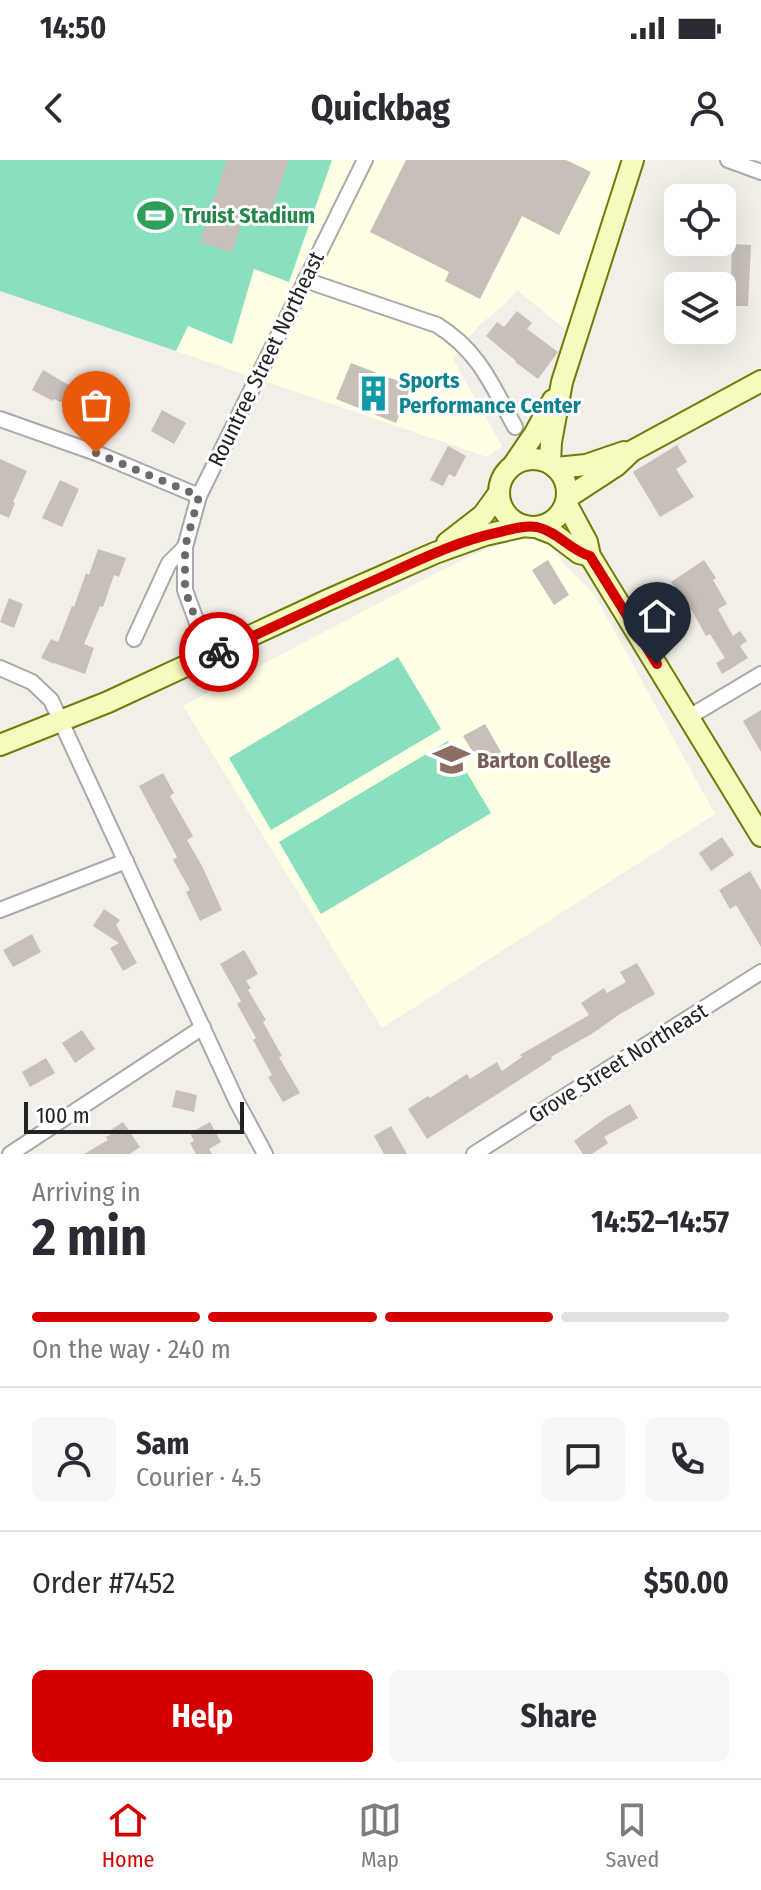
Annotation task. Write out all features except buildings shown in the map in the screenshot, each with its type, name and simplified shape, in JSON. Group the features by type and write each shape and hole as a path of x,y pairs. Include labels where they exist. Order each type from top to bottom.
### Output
{"street":[{"name":"Rountree Street Northeast","path":"209,656 185,590 185,547 199,496 365,160"},
{"path":"553,466 551,442 562,382 633,160"},
{"path":"728,160 761,172"},
{"path":"305,280 437,325 456,336 481,366 515,427"},
{"path":"566,501 632,451 761,381"},
{"path":"562,382 535,433 506,472 499,493 506,514 515,522 554,534 579,553 590,556"},
{"path":"0,419 109,458 199,496"},
{"path":"553,466 586,465 632,451"},
{"path":"0,745 209,656 435,553 485,535 546,525 562,512 566,501 567,487 563,476 553,466 536,459 514,464"},
{"path":"435,553 483,515 499,493"},
{"path":"566,501 587,542 590,556 761,836"},
{"path":"134,639 169,563 185,547"},
{"path":"0,668 32,682 51,700 237,1102 265,1154"},
{"path":"689,717 761,674"},
{"path":"0,910 126,861"},
{"name":"Grove Street Northeast","path":"474,1154 761,972"},
{"path":"10,1154 203,1027"}],"shaded area":[{"path":"0,160 627,160 566,330 517,290 478,326 453,359 502,446 487,457 0,291"},
{"name":"Barton College","path":"529,537 550,546 594,594 715,814 382,1028 183,706 444,569 488,548"}],"green space":[{"name":"Truist Stadium","path":"0,160 332,160 289,282 254,269 232,344 188,326 176,351 0,291"},
{"path":"398,657 441,729 271,830 229,758"},
{"path":"448,741 491,813 321,914 279,842"}],"way so far":[{"path":"96,453 199,496 185,547 185,590 209,656 219,652"}],"place":[{"name":"Truist Stadium","path":"156,215"},
{"name":"Sports Performance Center","path":"373,393"},
{"name":"Barton College","path":"451,760"}],"route":[{"path":"219,652 435,553 485,535 525,526 554,534 579,553 590,556 657,664"}]}
